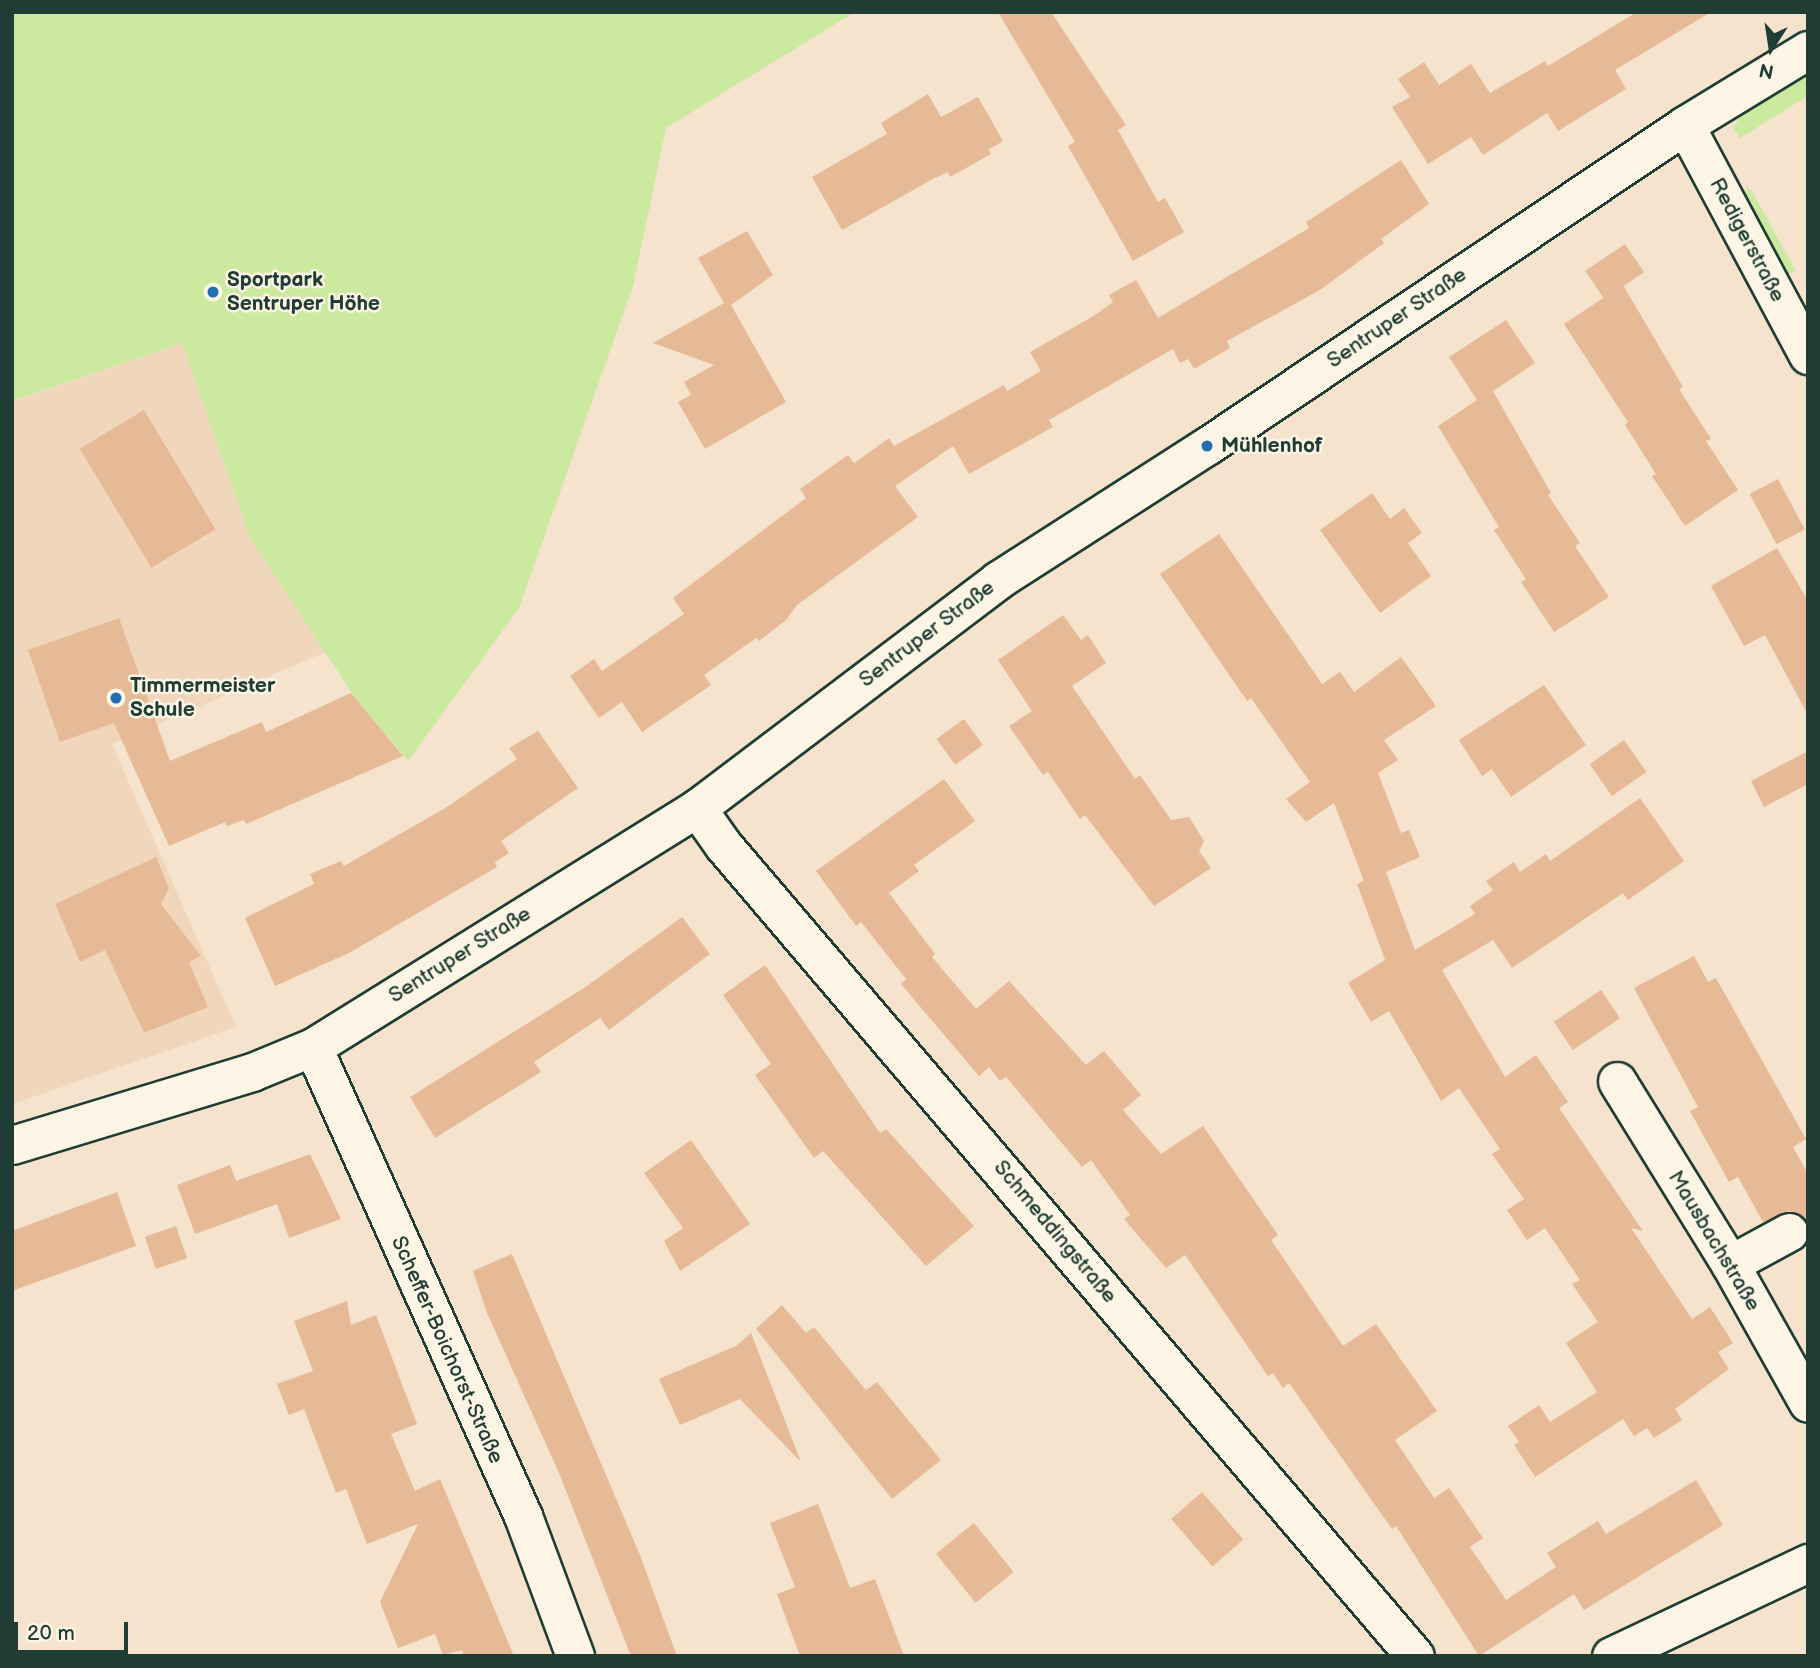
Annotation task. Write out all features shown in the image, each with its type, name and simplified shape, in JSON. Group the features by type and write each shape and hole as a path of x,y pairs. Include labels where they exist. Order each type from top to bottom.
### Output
{"street":[{"name":"Sentruper Straße","path":"12,1145 252,1072 313,1047 697,808 998,580 1207,446 1685,125 1808,50"},
{"name":"Redigerstraße","path":"1685,125 1808,355"},
{"name":"Schmeddingstraße","path":"697,808 723,845 1415,1656"},
{"name":"Scheffer-Boichorst-Straße","path":"313,1047 523,1516 575,1656"},
{"name":"Mausbachstraße","path":"1617,1081 1730,1264 1808,1403"},
{"path":"1730,1264 1789,1232"},
{"path":"1611,1656 1808,1563"}],"shaded area":[{"name":"Timmermeister Schule","path":"182,343 250,538 326,652 112,744 236,1027 12,1104 12,402"}],"green space":[{"path":"12,12 855,12 666,128 633,286 519,608 408,761 356,699 250,538 182,343 12,401"},
{"path":"1808,68 1808,96 1740,138 1733,128 1746,107"},
{"path":"1750,188 1796,270 1785,276 1740,194"}],"building":[{"path":"998,12 1051,12 1126,125 1118,130 1158,202 1165,198 1184,232 1133,261 1068,146 1075,142"},
{"path":"1637,12 1711,12 1615,70 1626,89 1558,131 1547,113 1483,155 1471,137 1428,164 1392,107 1410,97 1398,79 1424,62 1439,85 1471,64 1490,93 1545,61 1548,66"},
{"path":"928,94 941,117 978,97 1003,141 988,150 991,154 950,177 948,172 933,179 842,230 812,177 887,134 881,123"},
{"path":"1401,160 1429,204 1381,239 1384,243 1320,290 1227,341 1230,348 1194,369 1188,359 1180,363 1173,349 1049,420 1053,427 969,474 953,446 895,486 918,517 797,605 786,620 759,641 756,638 704,675 711,685 642,732 622,702 599,718 570,676 594,659 602,671 684,614 673,598 806,498 800,489 848,455 854,463 889,438 894,446 1004,385 1007,391 1041,371 1030,352 1092,317 1113,302 1109,295 1136,280 1158,318 1309,228 1306,222"},
{"path":"747,231 773,275 731,305 786,402 705,449 678,402 691,395 684,382 714,365 653,343 724,303 698,258"},
{"path":"1625,244 1644,272 1604,299 1585,271"},
{"path":"1623,285 1683,387 1679,389 1711,439 1706,441 1738,490 1685,526 1652,476 1656,474 1625,425 1628,422 1564,324"},
{"path":"1506,320 1535,363 1493,391 1551,493 1548,495 1580,543 1575,546 1609,597 1554,632 1521,582 1526,579 1494,530 1499,527 1438,426 1477,400 1449,357"},
{"path":"144,410 216,529 151,568 80,449"},
{"path":"1778,479 1805,529 1777,544 1750,494"},
{"path":"1372,493 1390,519 1404,508 1422,533 1408,543 1431,576 1380,613 1320,530"},
{"path":"1219,534 1322,684 1340,672 1354,692 1401,657 1436,706 1384,740 1398,760 1378,773 1401,833 1409,830 1420,857 1386,872 1415,950 1475,914 1470,906 1493,890 1486,881 1514,862 1520,872 1546,854 1550,861 1640,798 1684,861 1628,900 1623,893 1512,968 1493,940 1442,970 1505,1077 1536,1055 1568,1102 1559,1108 1643,1231 1631,1228 1692,1319 1710,1307 1733,1343 1718,1352 1729,1369 1675,1409 1682,1420 1654,1438 1647,1428 1634,1436 1623,1419 1535,1477 1514,1445 1519,1442 1508,1426 1539,1405 1550,1422 1597,1392 1566,1343 1598,1322 1572,1284 1580,1280 1545,1228 1527,1240 1507,1210 1524,1199 1492,1154 1500,1149 1459,1088 1441,1101 1389,1011 1371,1022 1348,983 1385,960 1357,884 1364,881 1334,803 1306,822 1286,799 1310,782 1251,698 1247,701 1160,574"},
{"path":"1777,548 1808,601 1808,715 1765,635 1744,646 1711,586"},
{"path":"1063,615 1081,640 1088,635 1106,663 1072,686 1135,779 1140,775 1171,820 1189,817 1204,841 1199,851 1211,868 1154,906 1085,815 1080,819 1048,772 1043,775 1009,726 1032,711 998,660"},
{"path":"119,618 170,761 262,722 266,732 351,693 403,756 246,824 244,820 227,826 225,822 169,846 114,723 60,742 28,650"},
{"path":"1544,685 1586,745 1511,797 1492,769 1482,776 1459,740"},
{"path":"964,719 983,745 955,765 936,739"},
{"path":"538,731 578,788 501,841 509,853 495,862 497,867 349,953 275,986 245,918 314,884 310,874 341,861 344,866 447,807 517,759 509,748"},
{"path":"1624,740 1646,772 1612,796 1590,764"},
{"path":"1808,751 1808,784 1764,807 1751,781"},
{"path":"944,779 975,821 914,865 919,871 889,893 935,954 932,957 976,1009 1009,981 1086,1065 1104,1051 1141,1095 1123,1110 1161,1154 1203,1126 1278,1235 1271,1240 1343,1346 1376,1324 1437,1411 1395,1440 1434,1498 1449,1488 1483,1538 1470,1547 1506,1600 1556,1567 1547,1553 1598,1521 1606,1534 1696,1480 1723,1525 1584,1610 1574,1594 1479,1656 1396,1526 1392,1529 1289,1383 1283,1388 1273,1373 1268,1376 1185,1255 1166,1268 1124,1219 1130,1215 1091,1160 1082,1167 1006,1077 1000,1081 989,1067 979,1076 901,984 906,979 861,922 856,926 816,871"},
{"path":"156,857 169,888 161,904 201,956 189,962 208,1007 144,1033 105,950 80,962 55,904"},
{"path":"682,917 710,954 609,1030 600,1018 534,1062 541,1072 435,1138 410,1097 587,986"},
{"path":"1694,956 1708,982 1716,978 1806,1139 1793,1147 1808,1174 1808,1223 1789,1211 1763,1222 1738,1177 1729,1182 1690,1111 1698,1107 1634,988"},
{"path":"765,965 880,1133 886,1129 974,1226 926,1266 823,1151 814,1158 755,1075 771,1064 723,995"},
{"path":"1601,990 1620,1018 1573,1050 1554,1022"},
{"path":"691,1140 750,1224 680,1271 664,1241 683,1228 644,1173"},
{"path":"310,1154 341,1219 289,1238 277,1204 195,1234 177,1185 230,1165 236,1181"},
{"path":"117,1192 136,1246 12,1291 12,1231"},
{"path":"176,1226 187,1258 156,1269 145,1237"},
{"path":"512,1254 640,1555 677,1656 631,1656 559,1473 487,1313 473,1271"},
{"path":"347,1301 351,1325 376,1315 417,1424 391,1434 415,1491 440,1479 514,1656 464,1656 462,1650 443,1655 435,1634 398,1648 380,1602 418,1524 367,1544 346,1489 336,1493 304,1409 289,1415 277,1384 313,1371 294,1321"},
{"path":"782,1305 806,1333 814,1327 866,1390 877,1382 941,1460 892,1499 756,1329"},
{"path":"751,1333 801,1462 740,1399 680,1425 659,1379 736,1346"},
{"path":"1202,1492 1243,1540 1212,1566 1171,1519"},
{"path":"818,1504 850,1588 875,1579 904,1656 800,1656 777,1594 795,1587 770,1523"},
{"path":"974,1523 1014,1572 976,1603 936,1554"}],"place":[{"name":"Sportpark Sentruper Höhe","path":"213,292"},
{"name":"Mühlenhof","path":"1207,446"},
{"name":"Timmermeister Schule","path":"116,698"}]}
